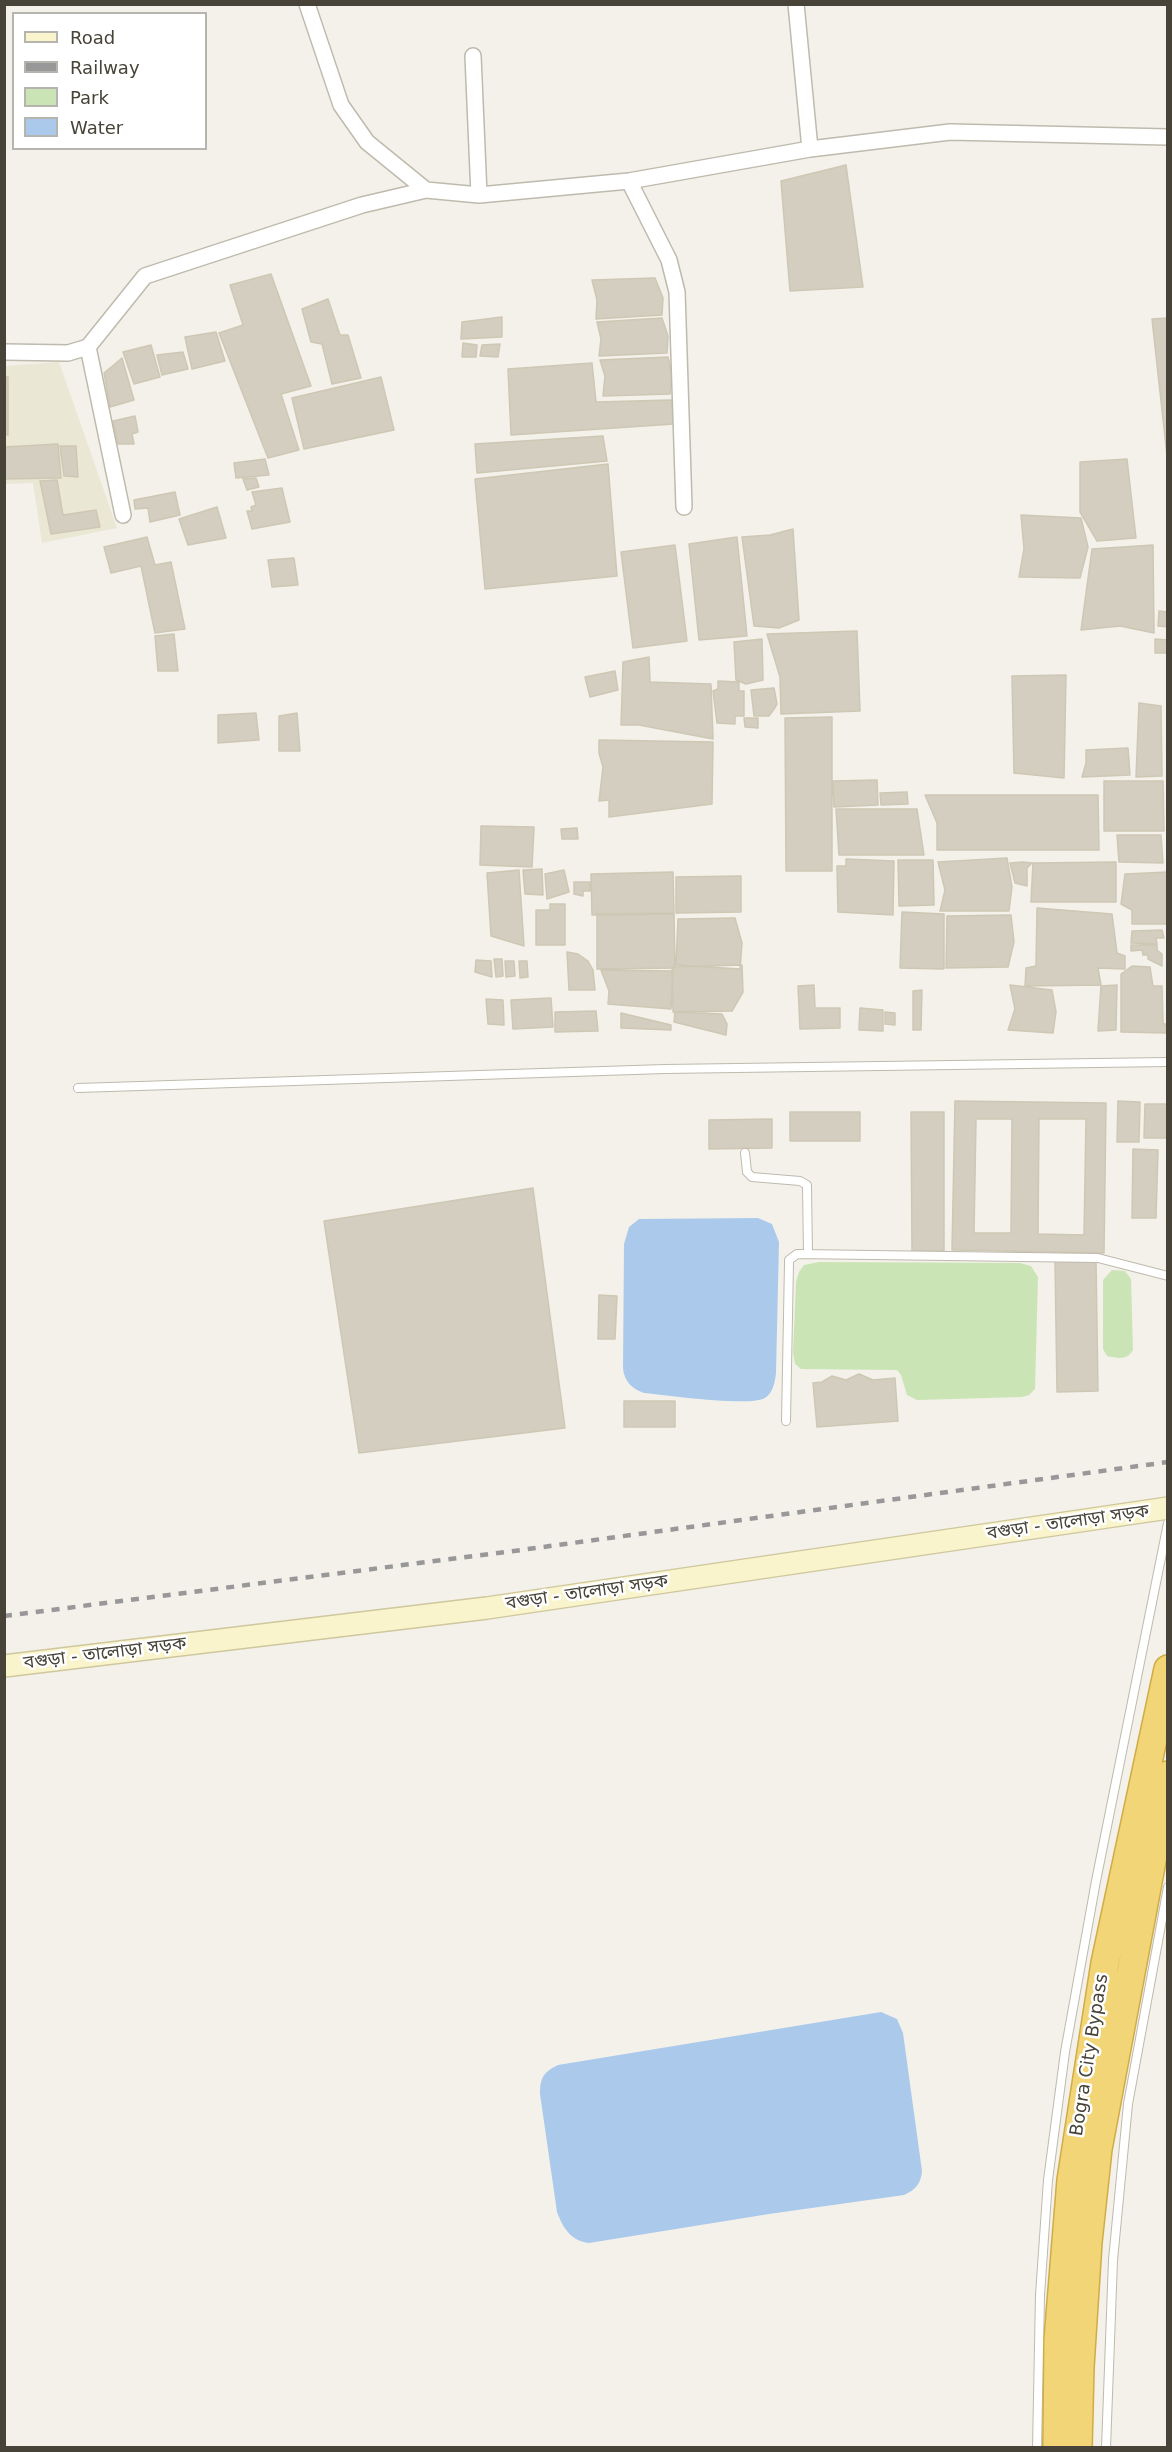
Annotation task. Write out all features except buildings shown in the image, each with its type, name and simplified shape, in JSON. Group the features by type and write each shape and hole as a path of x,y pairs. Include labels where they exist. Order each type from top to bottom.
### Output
{"highway":[{"name":"Bogra City Bypass","path":"1057,2448 1058,2340 1074,2158 1105,1963 1167,1669"},
{"name":"Bogra City Bypass","path":"1078,2448 1087,2253 1098,2149 1167,1775"}],"street":[{"path":"307,4 340,105 367,142 426,190"},
{"path":"796,4 810,149"},
{"path":"473,56 479,195"},
{"path":"4,352 68,353 88,347 145,276 362,205 426,190 479,195 629,181 810,149 950,132 1167,137"},
{"path":"629,181 669,260 677,292 684,507"},
{"path":"88,347 123,514"},
{"name":"বগুড়া - তালোড়া সড়ক","path":"4,1666 487,1608 1167,1508"}],"lane":[{"path":"78,1088 665,1069 1167,1062"},
{"path":"745,1153 747,1172 752,1177 800,1181 807,1185 808,1253"},
{"path":"786,1421 789,1260 797,1254 1098,1258 1167,1276"},
{"path":"1037,2448 1040,2295 1048,2180 1065,2052 1096,1881 1167,1523"},
{"path":"1106,2448 1113,2260 1128,2104 1167,1887"}],"shaded area":[{"path":"59,362 117,528 42,543 33,483 5,484 4,366"}],"green space":[{"path":"819,1262 1020,1263 1031,1266 1038,1277 1035,1389 1029,1395 1022,1397 917,1400 907,1395 901,1375 897,1370 801,1369 795,1364 793,1353 796,1282 804,1265"},
{"path":"1112,1270 1125,1271 1131,1279 1133,1350 1128,1356 1122,1358 1107,1356 1103,1349 1103,1280"}],"water":[{"path":"758,1218 772,1224 779,1242 776,1373 770,1393 765,1398 756,1400 726,1401 644,1393 632,1387 625,1377 623,1368 624,1244 629,1227 639,1219"},
{"path":"881,2012 897,2019 903,2033 922,2171 919,2183 911,2191 904,2195 589,2243 577,2240 565,2228 557,2212 540,2094 542,2079 549,2070 558,2065"}],"railway":[{"path":"4,1616 521,1550 1168,1462"}]}
